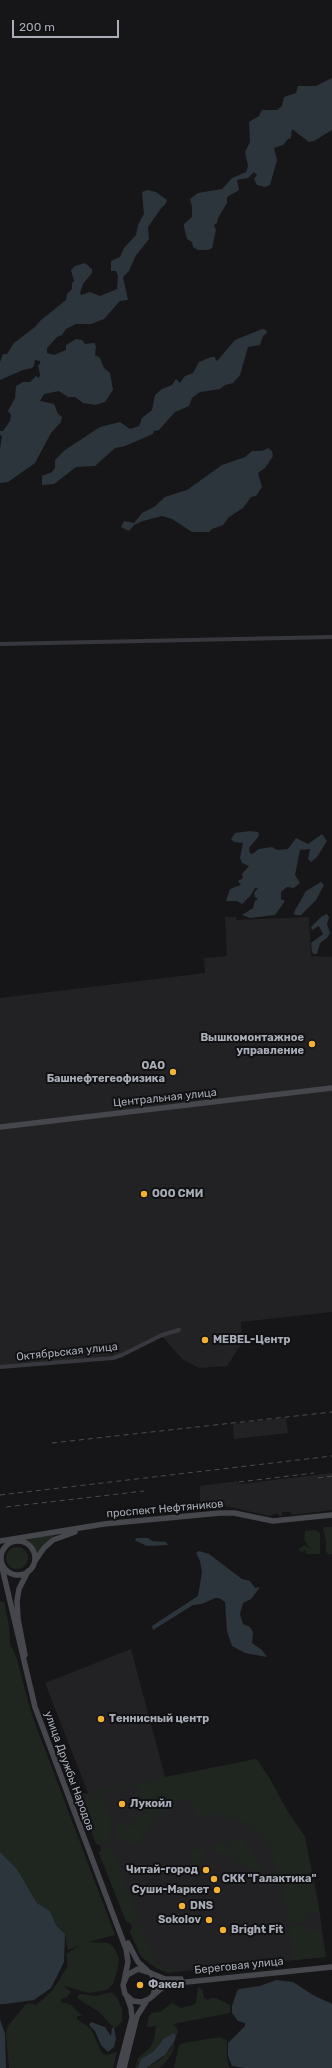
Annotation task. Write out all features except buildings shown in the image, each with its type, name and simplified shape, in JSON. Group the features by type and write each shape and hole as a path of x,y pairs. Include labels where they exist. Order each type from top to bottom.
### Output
{"main road":[{"name":"Центральная улица","path":"0,1127 332,1088"},
{"name":"проспект Нефтяников","path":"0,1541 104,1524 220,1513 274,1521 332,1515"},
{"path":"28,1536 14,1541 4,1548 1,1561 6,1570 12,1574 20,1574 28,1571 44,1548 57,1538 104,1524"},
{"path":"0,1541 23,1542 30,1546 34,1555 34,1564"},
{"name":"улица Дружбы Народов","path":"1,1561 25,1668 38,1716 126,1949 128,1962 124,1981"},
{"name":"улица Дружбы Народов","path":"28,1571 19,1589 16,1607 28,1668 37,1700 54,1750 131,1950 138,1962 149,1972"},
{"name":"Береговая улица","path":"149,1972 162,1978 176,1980 332,1963"},
{"name":"Береговая улица","path":"153,1996 162,1988 177,1983 332,1967"},
{"path":"119,2068 132,2018 131,2008 125,1994 124,1981 128,1973 134,1970 149,1972 156,1984 153,1996 142,2005 137,2016 124,2068"},
{"path":"125,1994 135,2002 148,2000"}],"street":[{"path":"0,644 332,637"},
{"name":"Октябрьская улица","path":"0,1367 113,1358 162,1335 179,1330"}],"shaded area":[{"path":"332,78 332,130 314,141 309,142 292,129 291,138 288,139 283,145 274,148 277,160 270,185 265,187 257,185 254,179 257,175 254,172 248,178 237,180 239,190 227,197 227,203 218,218 217,223 214,225 216,230 212,248 208,250 198,250 193,247 192,242 187,239 184,227 184,224 192,217 190,199 198,193 222,189 232,178 246,172 248,166 245,152 250,142 249,122 259,116 262,110 277,110 282,106 284,97 296,93 298,86 316,86"},
{"path":"147,190 156,192 167,200 165,205 148,227 149,239 135,257 129,271 123,277 128,300 120,301 104,319 91,324 76,324 66,329 62,335 57,337 47,348 47,353 54,355 66,350 66,345 76,339 82,340 85,344 94,343 96,346 95,355 100,358 104,368 110,373 113,390 105,402 95,405 83,403 75,397 68,397 59,391 44,394 40,401 54,404 58,414 62,417 61,422 51,433 35,463 8,482 0,483 0,449 2,436 0,435 0,431 3,431 10,421 11,415 8,411 15,398 16,386 23,382 30,382 36,376 39,378 40,375 38,365 40,364 40,361 35,360 32,368 23,370 0,380 0,362 3,354 7,354 14,343 66,300 67,294 72,289 72,283 74,281 71,270 75,266 85,263 92,269 92,273 83,284 80,293 81,295 90,292 100,296 117,289 118,276 116,271 111,271 111,261 120,257 124,248 136,235 138,225 144,214 142,192"},
{"path":"262,329 266,330 267,333 263,336 260,345 248,347 240,375 233,383 225,385 220,389 200,392 192,398 189,406 175,412 159,430 154,431 153,434 125,446 115,448 95,466 76,467 54,484 42,485 42,476 52,472 55,468 55,460 65,450 100,427 120,422 130,429 139,426 142,418 152,410 155,395 162,389 172,385 176,379 180,383 185,376 193,373 199,362 211,357 215,357 216,361 218,360 235,340"},
{"path":"268,448 272,451 273,456 265,468 258,473 262,487 256,496 251,497 243,508 229,517 223,525 212,529 209,532 192,532 172,519 162,516 134,525 129,531 121,527 124,521 134,523 142,513 154,507 165,497 187,490 222,465 245,457 252,451 262,451"},
{"path":"250,831 258,832 259,836 249,848 250,853 252,854 259,849 272,847 277,850 288,849 296,838 308,844 322,834 327,841 317,857 311,862 308,859 310,849 300,850 295,875 300,883 294,888 287,887 281,892 281,899 285,901 275,915 250,918 242,915 253,908 255,901 258,899 255,897 254,893 258,888 255,888 251,895 242,904 237,901 226,901 230,889 241,885 238,881 243,878 242,874 249,866 242,863 240,858 243,843 234,842 231,839 235,833"},
{"path":"321,882 324,885 316,900 301,915 295,915 294,912 306,891"},
{"path":"327,914 329,917 327,924 330,933 327,938 320,943 317,954 314,954 312,952 311,943 323,934 319,926 312,930 311,927 322,916"},
{"path":"225,917 236,917 237,920 309,917 311,956 332,957 332,1312 241,1322 242,1343 227,1366 199,1368 182,1359 162,1336 122,1355 0,1367 0,998 205,973 204,958 227,956"},
{"path":"286,1418 288,1433 234,1439 233,1424"},
{"path":"332,1473 332,1510 292,1515 290,1512 282,1512 282,1516 279,1516 278,1513 269,1516 230,1507 200,1504 200,1486 238,1481 238,1483 241,1484"},
{"path":"324,1527 332,1527 332,1554 328,1555 326,1551"},
{"path":"316,1530 320,1533 320,1554 306,1554 306,1550 302,1552 299,1550 298,1549 305,1545 310,1549 304,1539 305,1531"},
{"path":"56,1534 37,1553 33,1545 26,1540"},
{"path":"136,1538 148,1538 152,1541 166,1542 168,1545 147,1546 136,1541"},
{"path":"17,1547 25,1550 28,1558 25,1566 17,1569 9,1566 6,1558 9,1550"},
{"path":"199,1551 209,1554 242,1579 250,1581 255,1588 260,1587 251,1599 243,1603 240,1614 243,1624 250,1627 253,1632 252,1643 262,1650 267,1657 245,1653 232,1646 227,1631 225,1602 219,1598 215,1598 202,1604 193,1605 153,1630 152,1626 198,1596 202,1572 200,1561 196,1553"},
{"path":"4,1601 9,1625 10,1644 16,1656 32,1715 115,1935 88,1942 108,1943 113,1946 119,1958 118,1968 113,1984 107,1990 89,1993 64,1986 71,1992 67,1997 61,1999 61,2002 71,2005 82,2016 77,2016 77,2019 91,2029 102,2053 106,2055 117,2052 113,2068 9,2068 6,2033 8,2026 25,2005 29,2003 36,2005 52,1991 68,1966 66,1954 79,1946 68,1950 65,1934 56,1925 50,1911 37,1903 17,1869 0,1852 0,1602"},
{"path":"131,1649 165,1777 256,1759 258,1760 288,1812 305,1837 318,1901 326,1957 167,1973 151,1965 140,1955 130,1932 132,1929 130,1923 126,1921 99,1853 101,1850 100,1845 96,1844 79,1802 80,1794 88,1793 45,1683"},
{"path":"256,1759 269,1777 288,1812 305,1837 319,1912 306,1913 306,1918 303,1922 293,1923 288,1921 282,1878 278,1876 270,1846 256,1830 247,1823 221,1814 197,1817 189,1797 172,1805 157,1817 144,1833 137,1846 116,1837 114,1832 118,1825 123,1822 126,1828 136,1825 134,1819 148,1813 137,1785 88,1795 88,1793"},
{"path":"98,1796 104,1799 112,1824 109,1832 109,1841 98,1845 79,1802 81,1800"},
{"path":"241,1839 257,1858 261,1875 235,1860 231,1841"},
{"path":"228,1842 232,1858 221,1853 213,1852 212,1846"},
{"path":"111,1846 139,1920 131,1923 126,1921 99,1853"},
{"path":"203,1848 205,1854 194,1869 189,1851"},
{"path":"0,1852 17,1869 37,1903 50,1911 56,1925 65,1934 64,1962 51,1988 34,2000 5,2004 0,2004"},
{"path":"141,1926 155,1962 166,1969 176,1969 176,1972 162,1971 142,1958 130,1932 131,1929"},
{"path":"292,1926 307,1926 309,1932 320,1930 325,1957 293,1960 289,1929"},
{"path":"287,1956 287,1961 209,1969 209,1965"},
{"path":"276,1980 293,1982 313,1995 332,2004 332,2068 245,2068 232,2066 228,2056 228,2043 245,2026 245,2023 238,2021 232,2013 232,2006 237,1991 239,1989 260,1986"},
{"path":"198,1987 202,1989 204,1998 208,2000 211,1998 216,1998 230,2005 230,2013 173,2024 178,2030 176,2036 174,2033 161,2041 154,2051 144,2057 138,2063 137,2068 135,2068 138,2058 150,2048 154,2040 156,2026 147,2027 149,2016 152,2013 160,2012 172,2003 181,2008 193,2005 196,2003"},
{"path":"111,1992 117,1998 122,2009 122,2021 116,2028 99,2012 77,1998 79,1994 96,1996"},
{"path":"0,2019 5,2034 6,2068 0,2068"},
{"path":"91,2022 105,2027 111,2036 112,2028 114,2027 116,2039 114,2047 108,2052 101,2045 95,2031 89,2025"},
{"path":"174,2033 176,2036 174,2042 165,2055 146,2068 137,2068 141,2059 154,2051 163,2039"},
{"path":"220,2037 227,2040 227,2058 230,2068 174,2068 179,2045"},
{"path":"174,2042 171,2055 165,2063 159,2068 146,2068 160,2060 170,2050"}],"railway":[{"path":"52,1443 332,1412"},
{"path":"0,1495 332,1456"},
{"path":"239,1482 314,1473"},
{"path":"318,1478 332,1476"},
{"path":"6,1507 144,1491"}],"place":[{"name":"Вышкомонтажное управление","path":"312,1044"},
{"name":"ОАО Башнефтегеофизика","path":"173,1072"},
{"name":"ООО СМИ","path":"144,1194"},
{"name":"MEBEL-Центр","path":"205,1340"},
{"name":"Теннисный центр","path":"101,1719"},
{"name":"Лукойл","path":"122,1804"},
{"name":"Читай-город","path":"206,1870"},
{"name":"СКК \"Галактика\"","path":"214,1879"},
{"name":"Суши-Маркет","path":"217,1890"},
{"name":"DNS","path":"182,1906"},
{"name":"Sokolov","path":"209,1920"},
{"name":"Bright Fit","path":"223,1930"},
{"name":"Факел","path":"140,1985"}]}
